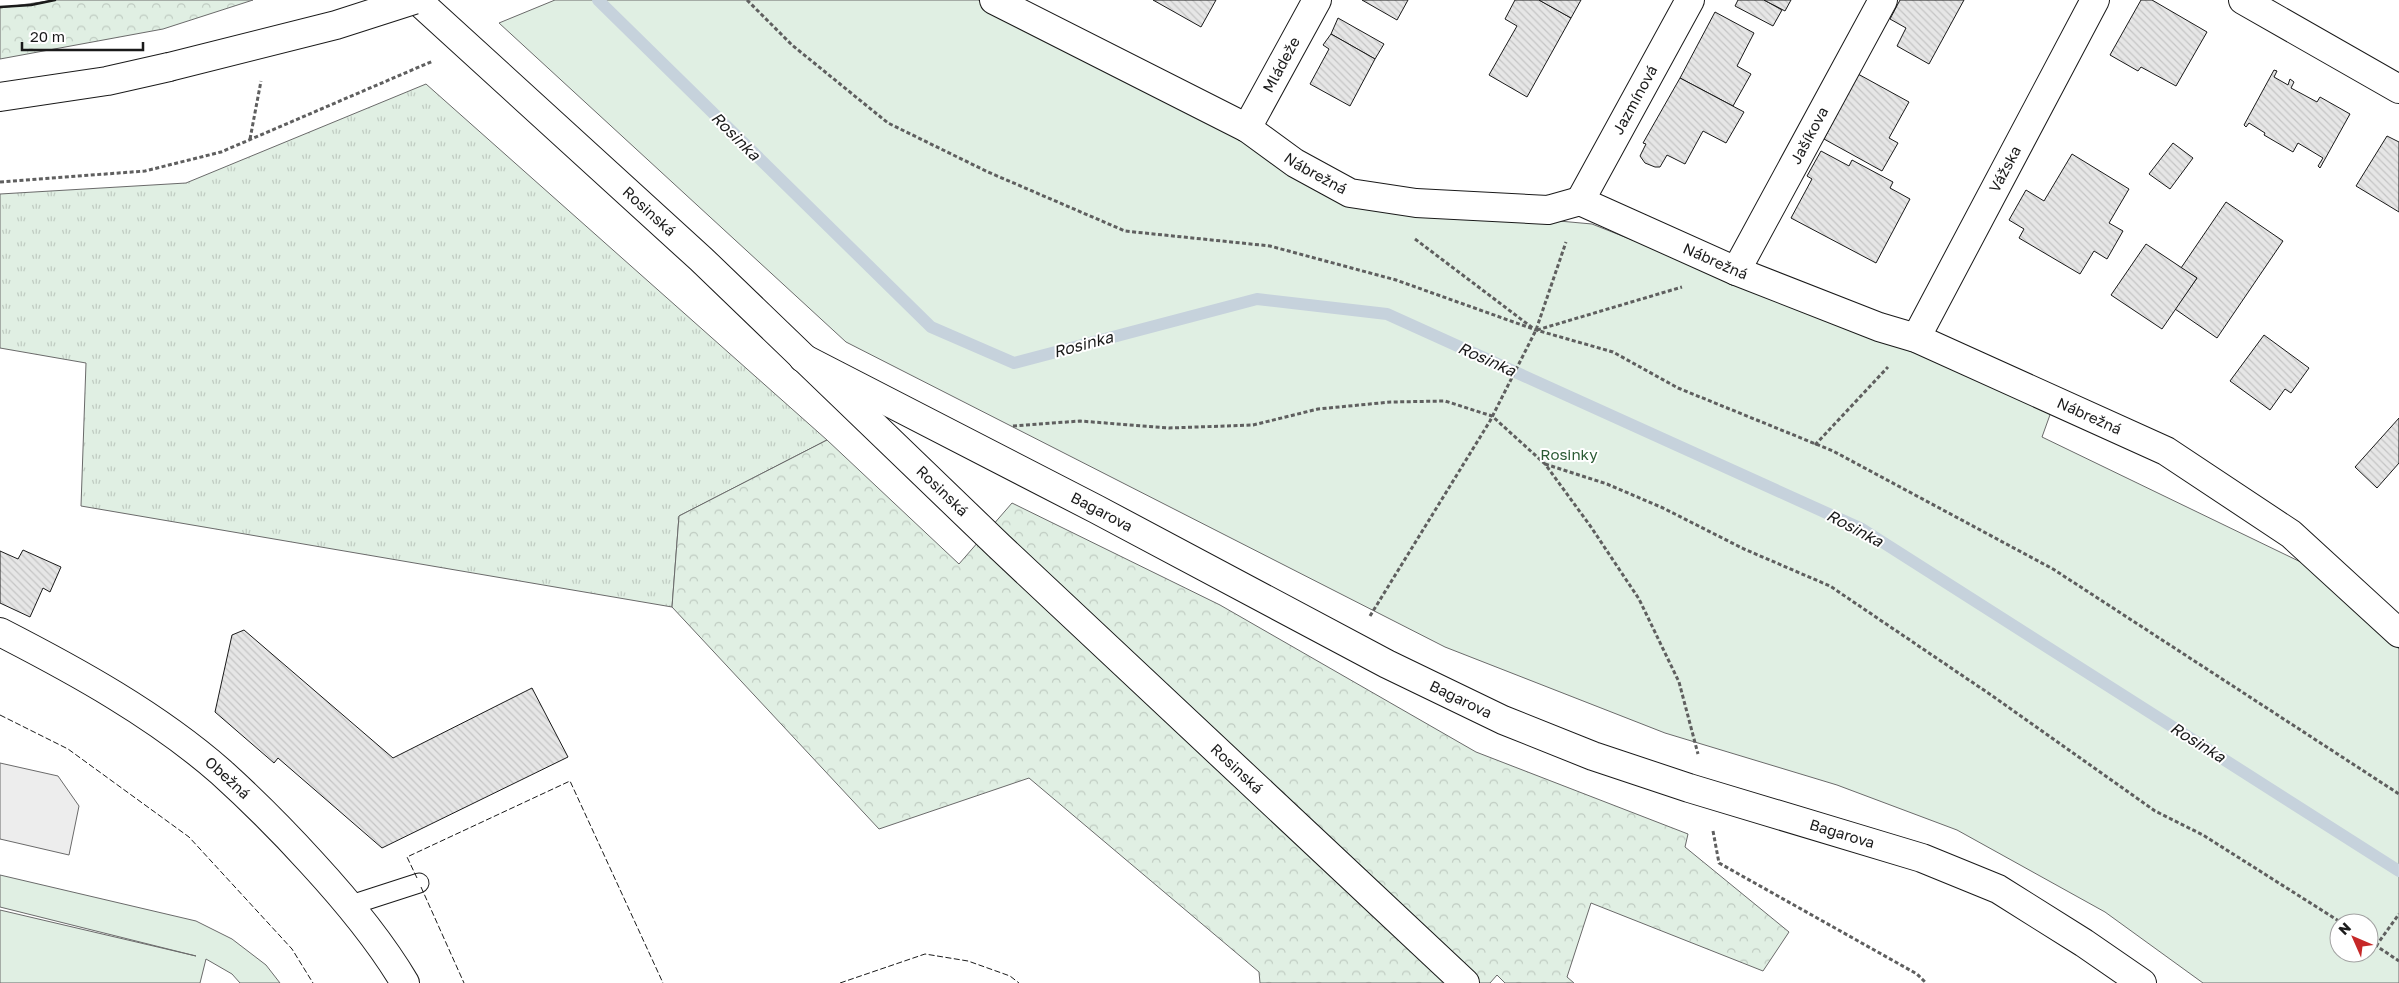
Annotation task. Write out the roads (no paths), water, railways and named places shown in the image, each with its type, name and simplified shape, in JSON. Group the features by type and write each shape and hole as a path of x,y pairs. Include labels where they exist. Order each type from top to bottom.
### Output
{"street":[{"path":"0,98 107,81 169,67 336,26 415,0"},
{"name":"Rosinská","path":"415,0 700,259 999,546 1465,983"},
{"name":"Nábrežná","path":"994,0 1247,128 1295,163 1350,193 1416,203 1548,210 1580,201 1736,270 1879,327 1916,338 2166,451 2291,534 2399,633"},
{"name":"Mládeže","path":"1247,128 1317,0"},
{"name":"Jazmínová","path":"1580,201 1690,0"},
{"name":"Jašíkova","path":"1736,270 1883,0"},
{"name":"Vážska","path":"1916,338 2095,0"},
{"path":"2243,0 2399,89"},
{"name":"Bagarova","path":"803,358 1096,509 1388,664 1503,720 1593,756 1922,858 1998,889 2084,943 2142,983"},
{"name":"Obežná","path":"0,632 68,667 146,715 220,771 282,830 351,905 390,958 405,983"}],"lane":[{"path":"351,905 419,883"}],"waterway":[{"name":"Rosinka","path":"598,0 931,327 1014,363 1257,299 1387,314 1862,529 2399,871"}],"park label":[{"name":"Rosinky","path":"1569,455"}]}
